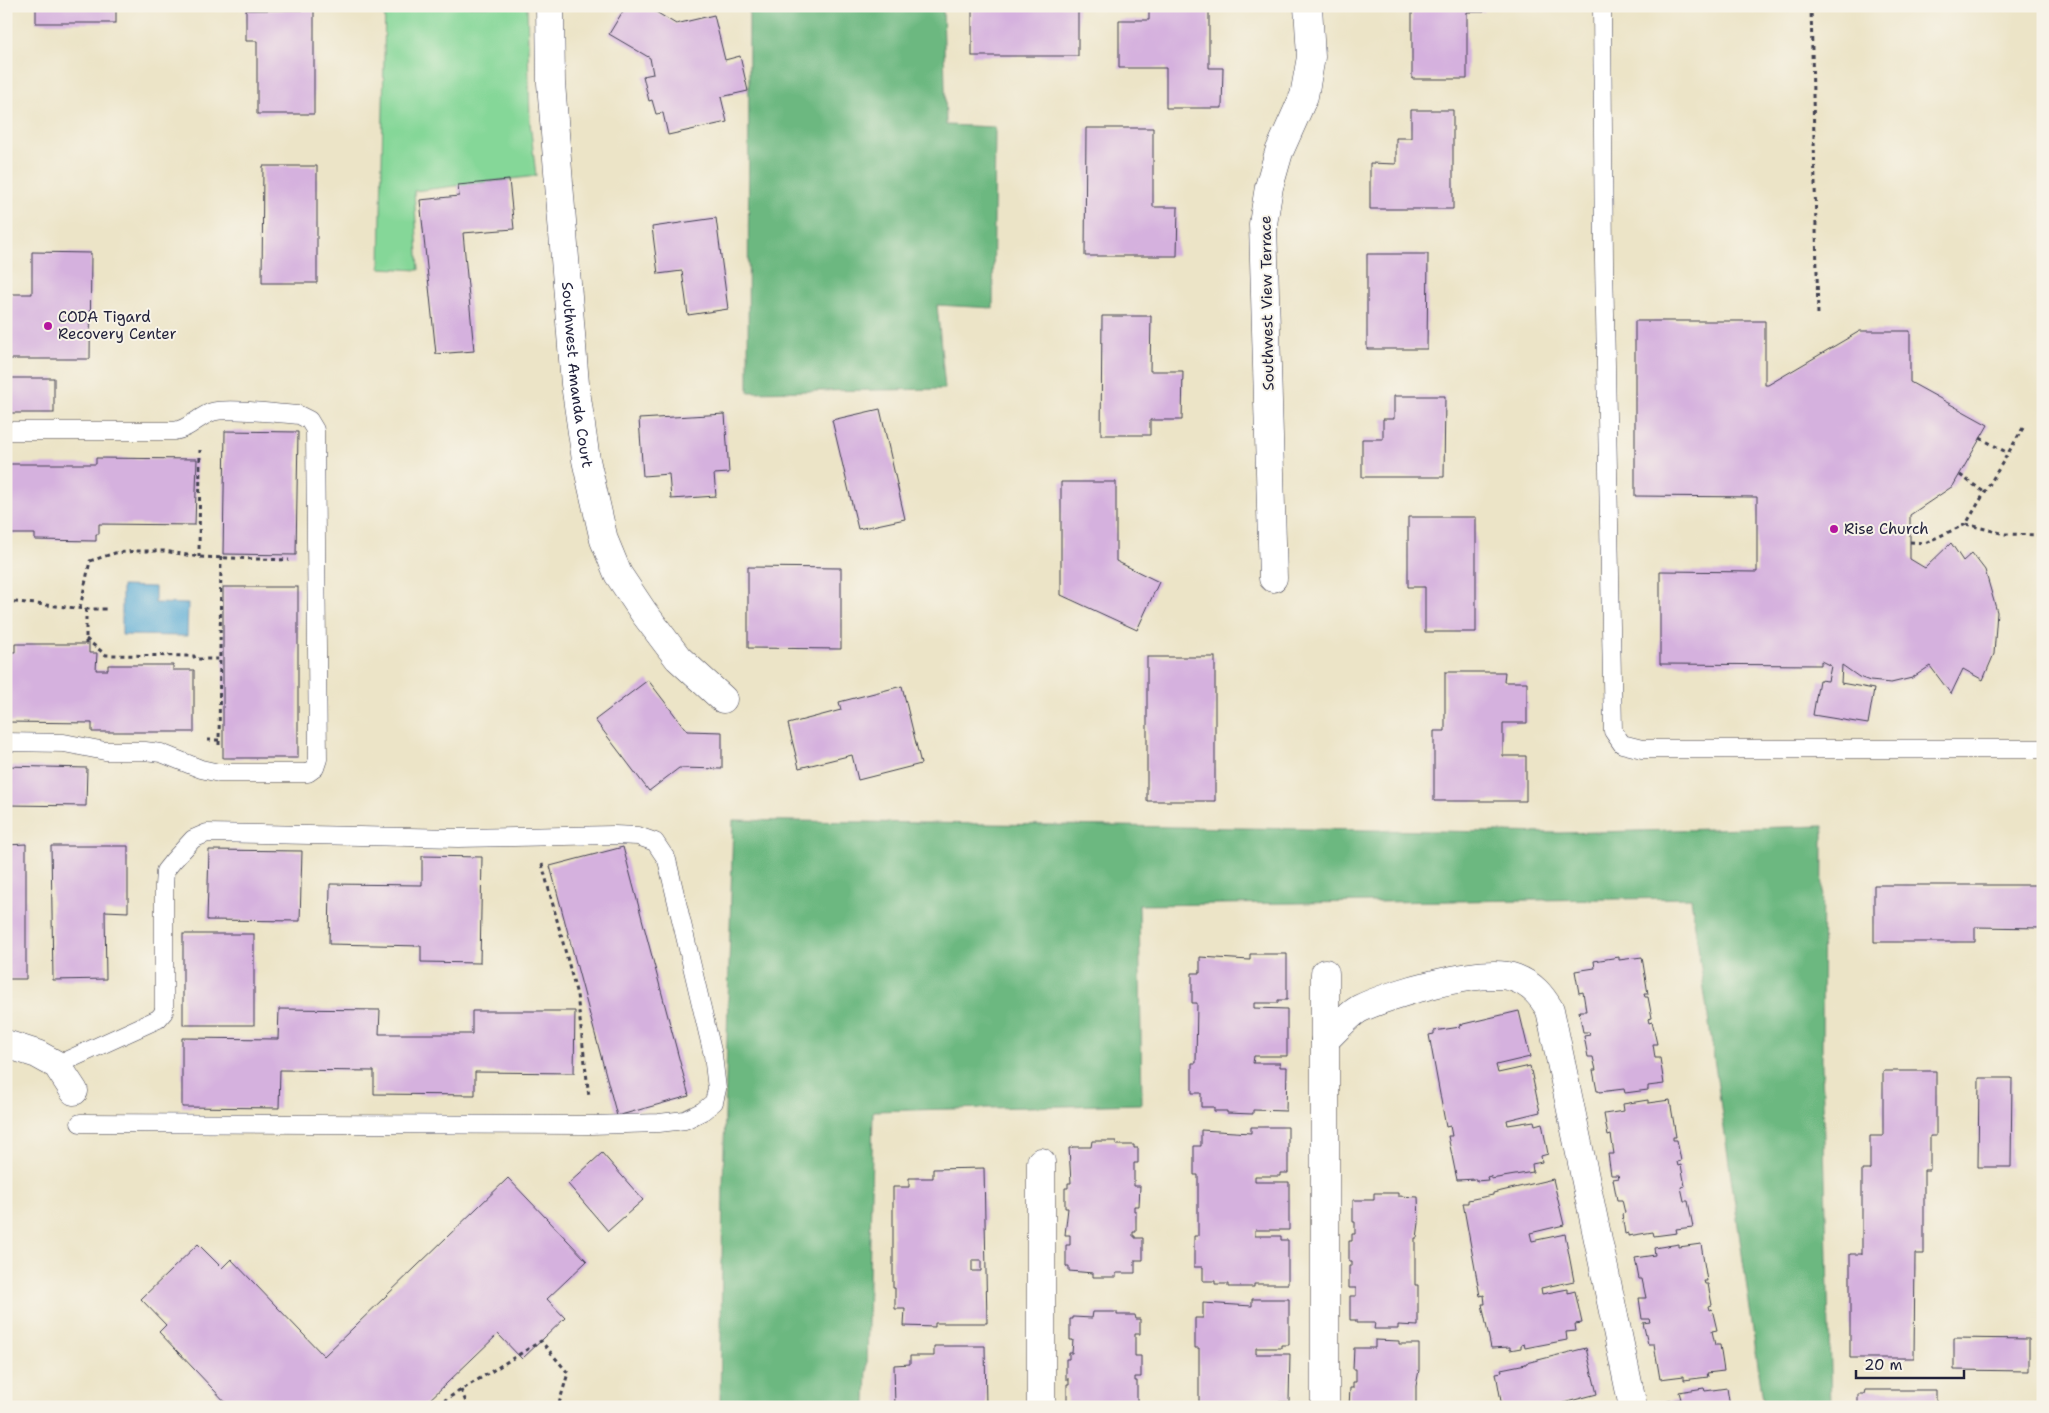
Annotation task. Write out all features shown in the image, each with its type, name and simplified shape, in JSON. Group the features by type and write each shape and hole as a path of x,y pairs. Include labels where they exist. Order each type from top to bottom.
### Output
{"street":[{"name":"Southwest Amanda Court","path":"550,6 551,84 575,384 586,460 604,540 618,574 678,658 723,700"},
{"name":"Southwest View Terrace","path":"1273,578 1263,224 1269,187 1279,152 1304,96 1311,57 1308,6"},
{"path":"1325,973 1325,1407"},
{"path":"1325,1040 1358,1010 1398,993 1477,975 1514,977 1540,992 1550,1010 1633,1407"},
{"path":"6,1044 37,1054 57,1065 74,1090"},
{"path":"1041,1162 1041,1407"}],"lane":[{"path":"1602,6 1613,731 1622,744 1642,749 2043,749"},
{"path":"6,431 174,431 183,430 200,419 214,412 221,411 299,414 310,420 315,430 318,760 315,768 308,773 220,773 202,769 161,753 105,751 64,743 6,742"},
{"path":"57,1065 158,1019 164,1012 163,936 165,871 193,838 207,833 458,838 638,836 655,842 667,860 713,1055 717,1089 714,1102 703,1111 685,1120 660,1123 592,1124 80,1124"}],"path":[{"path":"1811,6 1818,316"},
{"path":"199,556 200,419"},
{"path":"1910,542 1925,543 1966,524 2023,428"},
{"path":"1980,438 2008,453"},
{"path":"1960,474 1984,492"},
{"path":"1966,524 2005,534 2043,534"},
{"path":"80,608 90,561 115,553 137,551 164,552 199,556 317,561"},
{"path":"220,773 221,557"},
{"path":"6,601 86,609 107,608"},
{"path":"86,609 86,644"},
{"path":"86,639 106,655 194,656 195,659 220,659"},
{"path":"536,836 577,994 592,1124"},
{"path":"440,1407 440,1402 541,1341 568,1373 558,1407"},
{"path":"461,1390 468,1407"}],"green space":[{"path":"385,6 527,6 530,122 536,176 414,191 419,270 380,268"},
{"path":"749,6 943,6 946,125 995,127 993,308 937,305 945,389 748,392"},
{"path":"733,820 1560,833 1823,826 1822,1064 1831,1407 1764,1407 1691,898 1139,905 1142,1104 873,1111 866,1407 720,1407 723,1185"}],"water":[{"path":"122,586 155,587 155,603 188,604 187,636 122,635"}],"building":[{"path":"36,6 116,6 116,23 36,23"},
{"path":"626,6 646,6 676,24 714,15 725,60 740,56 748,91 721,97 727,122 668,135 663,113 656,114 652,100 649,101 643,76 653,74 650,58 609,34"},
{"path":"972,6 1078,6 1078,56 972,56"},
{"path":"1149,6 1209,6 1209,68 1223,68 1222,108 1166,108 1166,68 1119,68 1119,20 1149,20"},
{"path":"1412,6 1484,6 1484,12 1467,12 1467,79 1412,79"},
{"path":"246,10 314,10 314,114 257,114 257,41 246,41"},
{"path":"1411,110 1453,110 1453,209 1370,209 1370,163 1396,164 1396,138 1411,138"},
{"path":"1086,128 1153,128 1153,207 1178,207 1177,256 1085,256"},
{"path":"263,166 317,166 317,283 262,283"},
{"path":"509,180 514,229 463,233 474,351 436,354 420,200 459,196 458,185"},
{"path":"716,218 728,309 688,315 682,271 658,274 652,227"},
{"name":"CODA Tigard Recovery Center","path":"32,252 91,253 90,359 6,359 6,294 32,294"},
{"path":"1367,254 1428,254 1427,349 1367,349"},
{"path":"1102,316 1151,316 1150,371 1183,371 1182,420 1150,420 1150,435 1101,435"},
{"name":"Rise Church","path":"1635,321 1765,321 1765,385 1860,331 1910,331 1910,382 1988,425 1953,486 1910,515 1910,559 1925,568 1951,543 1963,561 1972,553 1985,570 1997,612 1994,654 1983,680 1963,669 1951,694 1930,666 1912,678 1891,683 1870,681 1859,677 1842,665 1841,683 1874,689 1868,724 1813,715 1819,680 1828,681 1831,666 1821,661 1821,665 1660,664 1660,571 1757,572 1757,497 1635,496"},
{"path":"6,378 54,378 54,413 6,413"},
{"path":"1394,396 1445,396 1444,477 1362,477 1362,439 1383,439 1383,419 1394,419"},
{"path":"880,409 905,519 858,529 832,420"},
{"path":"725,414 729,473 714,474 716,496 671,499 669,474 643,476 639,419"},
{"path":"225,431 298,432 296,555 223,554"},
{"path":"96,458 197,459 195,525 99,524 99,534 96,534 96,541 35,540 35,534 6,534 6,464 96,464"},
{"path":"1061,482 1116,482 1116,561 1159,582 1137,630 1061,595"},
{"path":"1408,517 1476,517 1476,632 1425,632 1425,587 1408,587"},
{"path":"748,567 841,568 841,649 748,648"},
{"path":"223,587 298,587 298,758 223,758"},
{"path":"15,644 89,644 89,653 97,653 96,670 108,670 108,665 173,665 173,670 194,670 194,732 92,732 92,723 6,722 6,652 15,652"},
{"path":"1147,657 1215,657 1215,801 1147,801"},
{"path":"1445,672 1505,672 1504,682 1527,682 1527,723 1503,723 1503,756 1526,756 1526,801 1434,801 1434,731 1445,731"},
{"path":"648,680 687,731 722,732 722,769 679,768 649,791 595,720"},
{"path":"902,686 921,764 858,780 852,755 799,768 788,724 841,710 839,702"},
{"path":"6,766 87,768 86,806 6,805"},
{"path":"26,844 26,979 6,979 6,845"},
{"path":"51,846 128,846 128,912 105,911 106,979 53,980"},
{"path":"623,847 689,1096 617,1116 550,866"},
{"path":"209,850 302,851 300,921 207,920"},
{"path":"422,856 482,857 480,963 421,962 421,946 329,944 330,884 422,885"},
{"path":"1874,885 2042,885 2043,928 1975,927 1975,942 1874,942"},
{"path":"183,934 254,934 254,1025 183,1025"},
{"path":"1250,954 1287,954 1287,1000 1278,1000 1278,1003 1254,1003 1254,1008 1287,1009 1287,1056 1254,1056 1253,1063 1280,1063 1280,1067 1287,1067 1286,1111 1253,1110 1253,1114 1214,1111 1214,1107 1201,1107 1201,1093 1192,1093 1192,1063 1196,1063 1197,1003 1192,1003 1192,973 1200,973 1200,957 1250,960"},
{"path":"1619,957 1619,960 1642,957 1648,994 1644,994 1645,997 1648,997 1652,1018 1648,1019 1649,1023 1652,1022 1657,1044 1653,1044 1655,1058 1660,1058 1664,1084 1648,1086 1648,1090 1625,1093 1624,1089 1599,1092 1597,1091 1593,1070 1596,1070 1593,1057 1588,1057 1584,1036 1590,1035 1589,1032 1583,1032 1579,1011 1586,1011 1583,992 1579,993 1575,971 1595,968 1594,961"},
{"path":"279,1009 380,1010 379,1034 472,1034 472,1011 575,1011 574,1073 475,1072 475,1095 374,1094 374,1071 280,1070 279,1108 182,1107 182,1038 278,1039"},
{"path":"1519,1011 1530,1057 1496,1065 1498,1073 1530,1066 1540,1112 1507,1120 1508,1125 1534,1121 1535,1125 1542,1123 1548,1154 1541,1156 1542,1162 1532,1164 1533,1172 1491,1179 1491,1176 1487,1177 1488,1180 1457,1180 1448,1136 1452,1136 1450,1126 1446,1127 1429,1035 1434,1034 1434,1031 1460,1027 1459,1025"},
{"path":"1883,1071 1936,1071 1936,1136 1930,1136 1930,1170 1924,1170 1924,1254 1915,1254 1914,1358 1850,1358 1850,1254 1862,1254 1862,1170 1870,1170 1870,1136 1883,1136"},
{"path":"1979,1078 2012,1078 2011,1167 1978,1167"},
{"path":"1648,1100 1648,1103 1670,1100 1676,1137 1673,1137 1673,1140 1677,1140 1681,1161 1677,1162 1678,1166 1681,1165 1685,1186 1681,1187 1684,1201 1688,1201 1693,1227 1676,1229 1677,1233 1654,1236 1653,1232 1628,1236 1628,1233 1625,1234 1622,1214 1625,1213 1622,1200 1617,1200 1613,1179 1619,1178 1618,1175 1611,1175 1608,1154 1614,1154 1611,1135 1608,1136 1604,1114 1624,1111 1623,1104"},
{"path":"1251,1127 1288,1127 1288,1173 1280,1173 1280,1176 1255,1176 1255,1182 1289,1182 1289,1230 1255,1230 1255,1236 1281,1236 1281,1240 1288,1240 1288,1284 1254,1284 1254,1287 1228,1287 1228,1284 1215,1284 1215,1281 1203,1281 1203,1267 1194,1267 1194,1236 1198,1236 1198,1175 1194,1175 1194,1146 1201,1146 1201,1130 1251,1133"},
{"path":"1092,1141 1116,1141 1116,1145 1134,1145 1134,1148 1138,1148 1138,1163 1134,1163 1134,1186 1140,1186 1139,1206 1134,1206 1134,1211 1136,1211 1136,1232 1133,1232 1133,1236 1135,1238 1143,1238 1143,1260 1135,1260 1135,1273 1116,1273 1116,1277 1093,1277 1093,1273 1069,1271 1069,1267 1066,1267 1066,1245 1070,1245 1070,1235 1065,1235 1068,1208 1065,1208 1065,1188 1068,1188 1068,1183 1071,1183 1069,1148 1091,1147"},
{"path":"602,1153 643,1200 608,1231 568,1184"},
{"path":"984,1168 987,1323 935,1323 935,1327 904,1326 905,1309 895,1309 895,1288 893,1288 893,1187 909,1187 909,1178 933,1178 933,1169","holes":["972,1260 981,1260 981,1271 972,1271"]},
{"path":"508,1178 587,1261 547,1299 565,1318 522,1359 498,1334 422,1407 230,1407 159,1332 166,1325 141,1299 198,1244 222,1268 231,1259 324,1356"},
{"path":"1553,1179 1564,1225 1530,1233 1532,1241 1565,1234 1574,1281 1541,1288 1542,1294 1568,1289 1568,1293 1575,1291 1582,1323 1575,1324 1576,1331 1566,1332 1567,1340 1525,1348 1524,1344 1521,1345 1521,1348 1510,1350 1510,1347 1491,1348 1482,1304 1485,1304 1484,1295 1480,1296 1463,1203 1468,1203 1468,1200 1493,1195 1493,1193"},
{"path":"1374,1193 1398,1193 1398,1196 1418,1197 1419,1223 1417,1238 1415,1238 1415,1285 1418,1285 1418,1326 1398,1325 1398,1329 1374,1329 1375,1323 1356,1323 1356,1320 1350,1320 1350,1296 1356,1296 1356,1288 1349,1288 1349,1266 1352,1266 1352,1261 1349,1261 1349,1241 1352,1241 1352,1234 1355,1234 1353,1200 1374,1200"},
{"path":"1679,1244 1679,1247 1701,1244 1707,1281 1704,1281 1705,1284 1708,1284 1712,1305 1708,1306 1709,1310 1712,1309 1717,1330 1712,1331 1715,1345 1720,1345 1724,1371 1707,1373 1708,1377 1684,1380 1684,1376 1660,1379 1654,1344 1648,1344 1643,1323 1650,1322 1649,1319 1642,1319 1639,1298 1646,1298 1642,1279 1639,1279 1635,1258 1655,1255 1654,1248"},
{"path":"1252,1299 1289,1299 1289,1345 1281,1345 1281,1348 1256,1348 1256,1354 1290,1354 1289,1402 1256,1402 1256,1407 1199,1407 1199,1348 1195,1348 1195,1318 1203,1318 1203,1303 1252,1306"},
{"path":"1093,1312 1117,1312 1117,1315 1135,1315 1136,1319 1140,1319 1140,1334 1135,1334 1135,1356 1141,1356 1141,1377 1135,1377 1135,1381 1137,1381 1137,1402 1134,1402 1134,1407 1067,1405 1067,1384 1069,1384 1069,1379 1066,1379 1066,1359 1069,1359 1069,1353 1072,1353 1073,1340 1070,1340 1070,1319 1073,1319 1073,1317 1092,1318"},
{"path":"1954,1338 2029,1339 2029,1371 1954,1370"},
{"path":"1375,1340 1399,1341 1399,1344 1419,1344 1416,1407 1349,1407 1350,1388 1353,1388 1353,1382 1356,1382 1356,1369 1353,1369 1354,1348 1375,1348"},
{"path":"934,1346 985,1346 986,1407 895,1407 894,1365 910,1364 910,1356 934,1356"},
{"path":"1586,1348 1597,1394 1563,1403 1564,1407 1502,1407 1496,1373 1502,1372 1501,1369"},
{"path":"1704,1388 1705,1391 1727,1388 1730,1407 1664,1407 1663,1402 1681,1399 1679,1392"},
{"path":"1865,1390 1936,1390 1936,1407 1858,1407 1858,1394 1864,1394"}],"place":[{"name":"CODA Tigard Recovery Center","path":"48,326"},
{"name":"Rise Church","path":"1834,529"}]}
